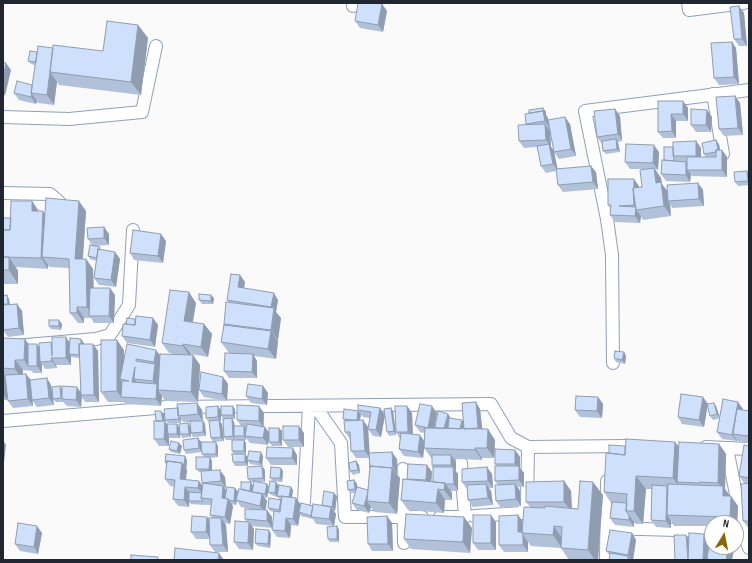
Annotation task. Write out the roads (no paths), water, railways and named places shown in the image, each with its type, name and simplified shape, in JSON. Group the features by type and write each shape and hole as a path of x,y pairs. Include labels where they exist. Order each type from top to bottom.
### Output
{"street":[{"path":"688,3 689,10 744,3"},
{"path":"3,117 69,119 142,112 156,46"},
{"path":"613,363 612,254 607,219 586,111 749,90"},
{"path":"713,94 723,154"},
{"path":"3,193 50,194 60,203"},
{"path":"3,347 96,339 110,335 129,305 133,230"},
{"path":"3,421 167,407 491,404 511,438 528,447 639,446"},
{"path":"304,502 312,406"},
{"path":"312,406 341,443 344,517 465,517 522,513 527,503 528,447"},
{"path":"606,560 608,446"},
{"path":"695,447 749,450"},
{"path":"727,448 737,515"},
{"path":"461,463 465,517"},
{"path":"403,469 404,543"},
{"path":"606,528 704,531"}]}
